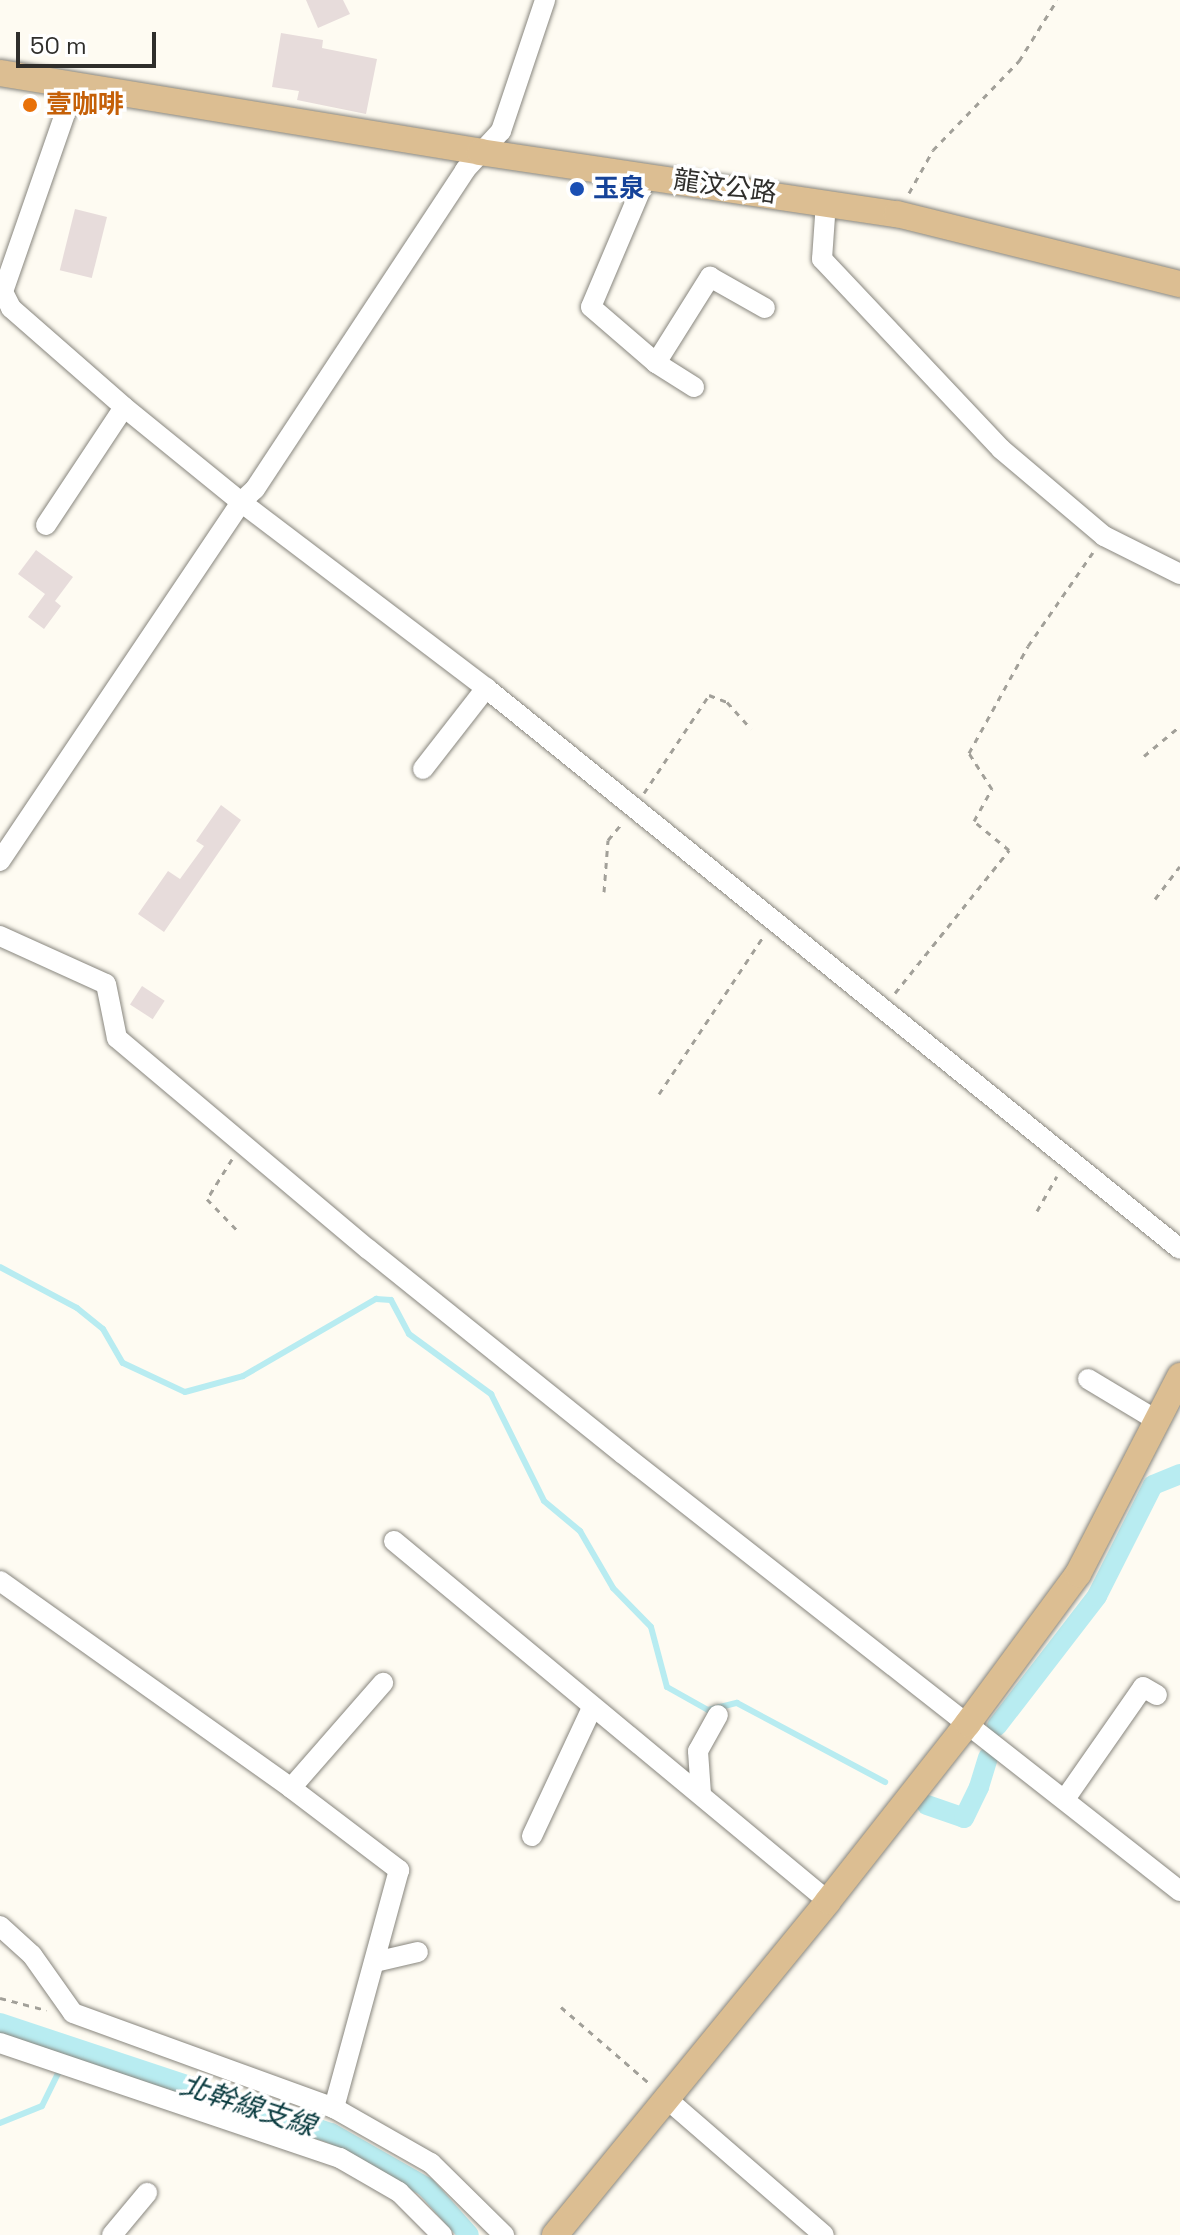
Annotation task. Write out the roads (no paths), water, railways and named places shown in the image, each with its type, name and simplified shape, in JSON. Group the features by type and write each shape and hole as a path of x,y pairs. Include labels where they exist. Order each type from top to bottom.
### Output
{"main road":[{"name":"龍汶公路","path":"0,73 480,152 897,214 1180,284"},
{"path":"555,2235 828,1901 968,1723 1078,1574 1180,1376"}],"lane":[{"path":"0,861 241,502 255,489 480,152 501,131 545,0"},
{"path":"75,85 3,292 11,308 124,407 241,502 486,688 1180,1249"},
{"path":"647,175 591,307 656,363 694,387"},
{"path":"826,202 822,259 1001,449 1104,536 1180,574"},
{"path":"656,363 710,277 765,308"},
{"path":"46,525 124,407"},
{"path":"423,769 486,688"},
{"path":"0,936 106,984 117,1038 623,1454 1180,1891"},
{"path":"1088,1379 1158,1421"},
{"path":"394,1541 828,1901"},
{"path":"0,1581 291,1788 399,1870 334,2108"},
{"path":"291,1788 383,1683"},
{"path":"1065,1799 1143,1687 1157,1695"},
{"path":"532,1836 592,1708"},
{"path":"701,1794 698,1751 718,1715"},
{"path":"0,1926 32,1955 73,2013 334,2108 431,2163 504,2235"},
{"path":"375,1962 418,1952"},
{"path":"0,2043 340,2158 399,2192 442,2235"},
{"path":"668,2100 824,2235"},
{"path":"112,2235 147,2193"}],"waterway":[{"path":"0,1267 77,1308 103,1329 123,1363 185,1392 243,1376 376,1299 391,1300 409,1334 491,1394 544,1501 580,1531 613,1588 651,1627 667,1687 708,1710 737,1703 885,1782"},
{"path":"997,1726 1097,1596 1153,1485 1180,1474"},
{"path":"927,1805 964,1818 979,1787 988,1757"},
{"name":"北幹線支線","path":"0,2023 331,2133 426,2187 469,2235"},
{"path":"0,2123 42,2106 71,2047"}],"place":[{"name":"壹咖啡","path":"30,105"},
{"name":"玉泉","path":"577,189"}]}
